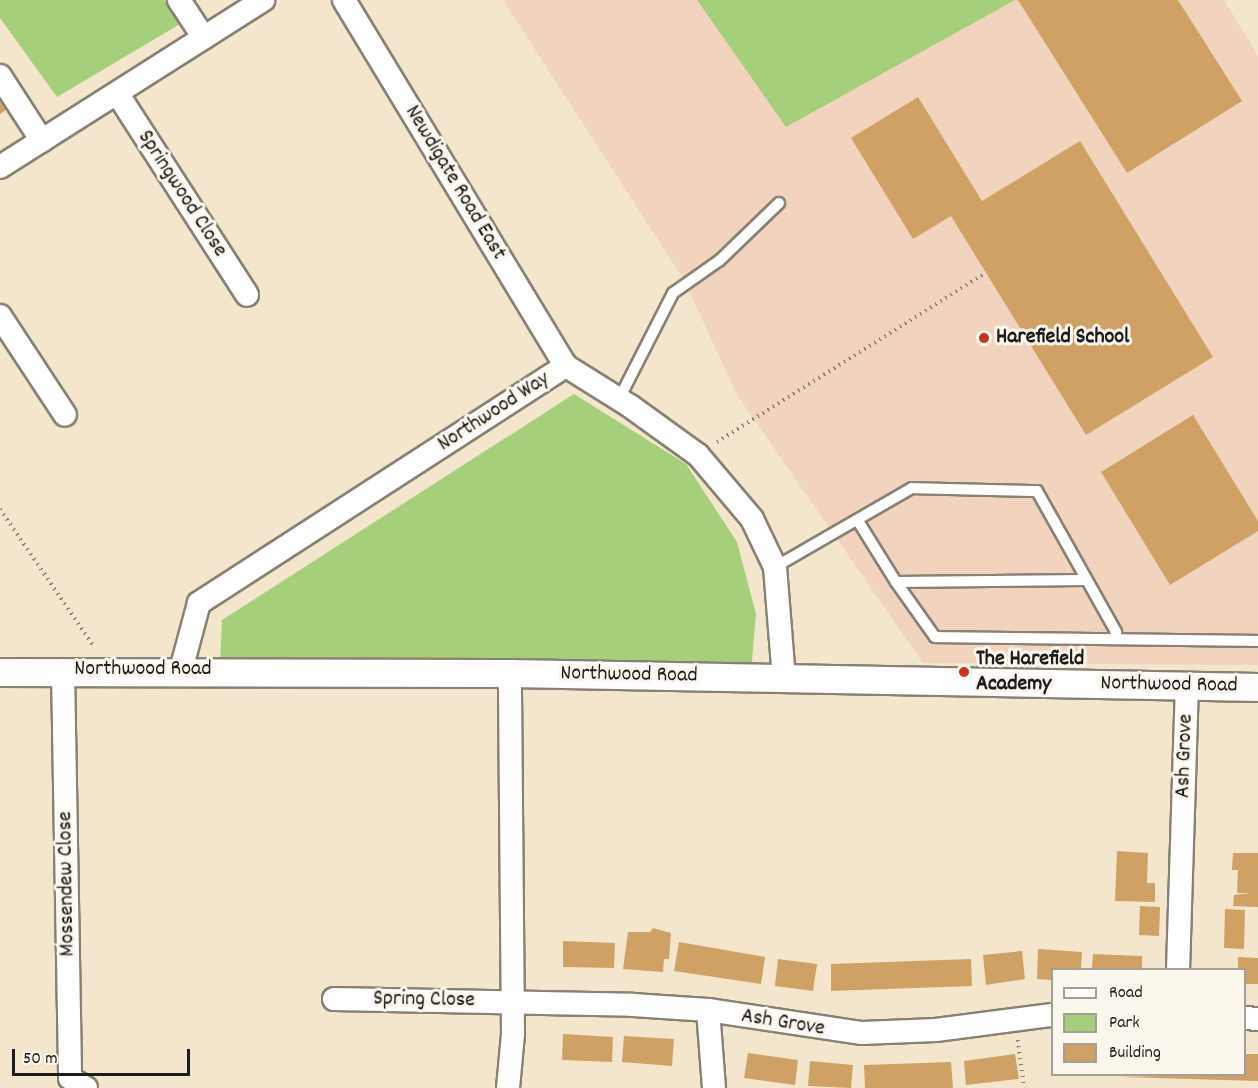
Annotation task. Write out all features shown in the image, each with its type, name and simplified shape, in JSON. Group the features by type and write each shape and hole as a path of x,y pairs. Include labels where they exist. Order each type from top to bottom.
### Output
{"street":[{"path":"179,0 204,38"},
{"path":"0,168 263,0"},
{"name":"Newdigate Road East","path":"344,0 566,366"},
{"path":"0,76 42,141"},
{"name":"Springwood Close","path":"117,93 248,295"},
{"path":"0,316 65,415"},
{"name":"Northwood Way","path":"181,670 199,603 566,366 619,399 698,455 752,519 775,567 784,678"},
{"name":"Mossendew Close","path":"63,670 70,1078 86,1088"},
{"name":"Northwood Road","path":"0,672 181,670 510,673 1258,687"},
{"path":"508,1088 513,1001 510,673"},
{"name":"Ash Grove","path":"1178,968 1187,686"},
{"name":"Spring Close","path":"334,999 513,1001"},
{"name":"Ash Grove","path":"513,1001 708,1010 861,1033 936,1030 1051,1015"},
{"path":"708,1010 714,1088"}],"lane":[{"path":"619,399 673,293 720,260 778,203"},
{"path":"775,567 912,488 1037,491 1116,632 1115,639"},
{"path":"858,521 896,582 935,637 1258,641"},
{"path":"896,582 1085,580"}],"path":[{"path":"698,455 986,273"},
{"path":"0,509 110,670"},
{"path":"1016,1019 1024,1088"}],"shaded area":[{"name":"Harefield School","path":"503,0 1224,0 1258,56 1258,665 923,663 737,395 684,280"}],"green space":[{"path":"0,0 164,0 180,24 57,97 0,18"},
{"path":"697,0 1015,0 786,127"},
{"path":"574,394 686,464 737,542 756,614 751,672 220,663 222,620"}],"building":[{"path":"1018,0 1178,0 1242,101 1127,173"},
{"path":"918,97 982,201 1080,141 1213,357 1086,435 951,216 913,239 851,138"},
{"path":"0,102 6,110 0,114"},
{"path":"1193,415 1258,521 1258,531 1170,585 1101,472"},
{"path":"1117,851 1148,853 1147,883 1155,883 1155,902 1115,901"},
{"path":"1233,853 1258,853 1258,907 1233,906 1234,895 1251,893 1237,893 1238,870 1232,870"},
{"path":"1140,906 1160,907 1159,936 1139,935"},
{"path":"1225,909 1245,910 1244,949 1224,948"},
{"path":"653,928 671,933 669,959 664,959 663,972 623,969 628,932 650,932"},
{"path":"563,941 615,943 614,968 563,967"},
{"path":"679,942 765,957 761,984 674,971"},
{"path":"1038,949 1082,952 1081,968 1051,968 1051,980 1037,979"},
{"path":"1022,951 1025,979 986,985 983,955"},
{"path":"1093,954 1142,956 1142,968 1092,968"},
{"path":"1238,957 1258,958 1258,984 1246,984 1246,968 1238,968"},
{"path":"778,959 817,964 813,991 775,986"},
{"path":"971,959 972,986 831,991 831,964"},
{"path":"563,1034 613,1037 612,1062 562,1060"},
{"path":"624,1036 674,1039 672,1066 622,1062"},
{"path":"748,1053 798,1060 795,1085 744,1078"},
{"path":"1015,1054 1019,1079 966,1085 964,1061"},
{"path":"1246,1054 1258,1054 1258,1081 1119,1077 1246,1076"},
{"path":"810,1061 853,1065 851,1088 808,1086"},
{"path":"951,1062 953,1088 865,1088 864,1065"}],"place":[{"name":"Harefield School","path":"984,338"},
{"name":"The Harefield Academy","path":"964,672"}]}
